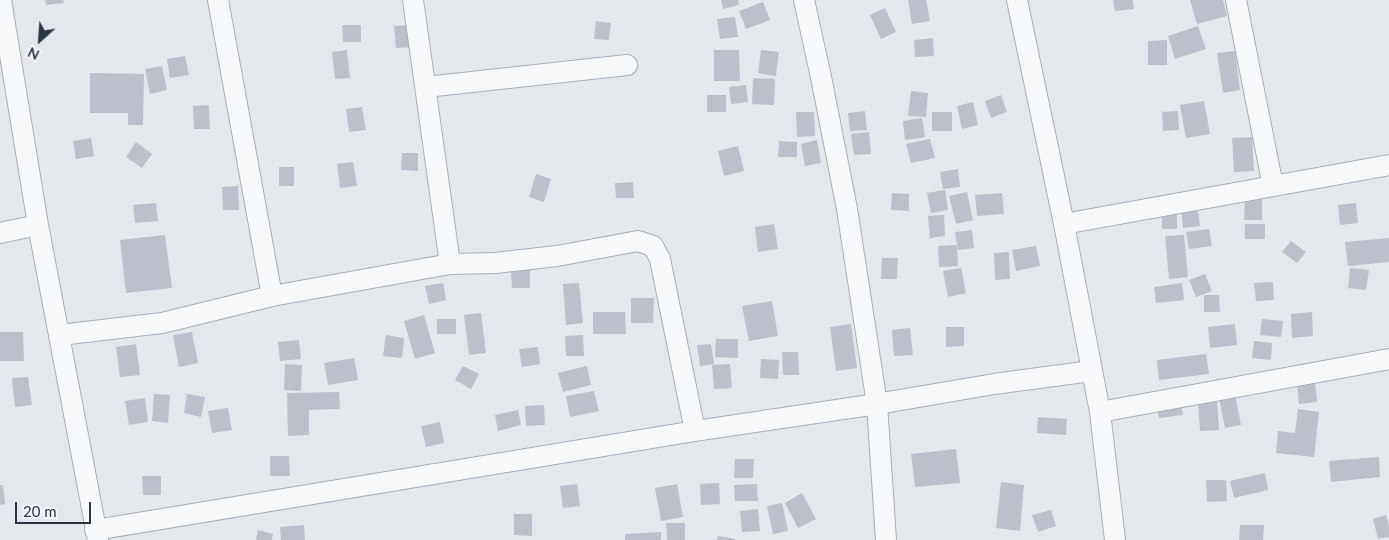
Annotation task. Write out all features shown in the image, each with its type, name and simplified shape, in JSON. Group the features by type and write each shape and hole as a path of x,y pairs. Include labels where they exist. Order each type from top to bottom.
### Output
{"street":[{"path":"1,0 3,35 97,535 695,431 877,404 994,384 1091,371"},
{"path":"218,0 272,296"},
{"path":"413,0 450,264"},
{"path":"804,0 821,77 846,210 877,404 886,540"},
{"path":"1016,0 1064,224 1100,412 1115,540"},
{"path":"1236,0 1272,186"},
{"path":"426,87 627,65"},
{"path":"1064,224 1389,165"},
{"path":"0,233 38,225"},
{"path":"60,335 162,323 272,296 450,264 495,263 557,256 638,241 653,246 660,259 695,431"},
{"path":"1100,412 1389,359"}],"building":[{"path":"45,0 63,0 64,3 46,5"},
{"path":"721,0 738,0 739,5 723,9"},
{"path":"908,0 926,0 930,21 912,24"},
{"path":"1113,0 1133,0 1134,9 1115,11"},
{"path":"1190,0 1223,0 1227,16 1197,24"},
{"path":"763,2 770,20 746,29 739,11"},
{"path":"885,8 896,32 881,39 870,15"},
{"path":"735,17 738,37 720,39 717,19"},
{"path":"596,21 611,23 609,40 594,39"},
{"path":"342,25 361,25 361,42 343,42"},
{"path":"412,25 413,47 396,48 394,26"},
{"path":"1198,26 1206,49 1175,59 1168,36"},
{"path":"933,38 934,56 915,57 914,40"},
{"path":"1167,40 1167,65 1148,65 1148,41"},
{"path":"347,50 350,78 335,79 332,52"},
{"path":"714,50 739,50 740,81 714,81"},
{"path":"761,50 779,52 776,76 758,73"},
{"path":"1235,51 1240,90 1223,93 1217,53"},
{"path":"185,56 189,75 170,78 167,59"},
{"path":"162,66 167,90 150,94 145,69"},
{"path":"90,73 144,74 143,125 128,125 128,113 90,113"},
{"path":"753,78 775,79 774,105 752,104"},
{"path":"746,85 748,102 731,104 729,87"},
{"path":"911,91 928,93 926,117 908,116"},
{"path":"707,95 726,95 726,112 707,112"},
{"path":"1001,95 1007,112 991,118 985,101"},
{"path":"1204,101 1210,134 1186,138 1180,105"},
{"path":"973,102 978,125 962,129 957,106"},
{"path":"209,105 210,129 194,129 193,106"},
{"path":"362,107 366,130 349,132 346,109"},
{"path":"865,111 867,130 850,131 848,113"},
{"path":"1178,111 1179,130 1163,131 1162,112"},
{"path":"796,112 814,112 815,136 797,137"},
{"path":"932,112 952,112 952,131 932,131"},
{"path":"922,118 925,137 905,140 903,121"},
{"path":"869,132 871,154 854,155 851,134"},
{"path":"1252,137 1254,171 1234,172 1232,138"},
{"path":"91,138 94,156 76,159 73,141"},
{"path":"930,139 935,158 911,163 906,144"},
{"path":"817,140 821,163 805,166 801,144"},
{"path":"779,141 797,142 797,157 778,157"},
{"path":"136,142 152,154 142,168 126,157"},
{"path":"738,146 744,171 724,176 718,151"},
{"path":"402,153 418,153 418,171 401,170"},
{"path":"353,162 357,186 340,188 337,164"},
{"path":"279,167 294,167 294,186 279,186"},
{"path":"958,169 960,187 943,189 940,172"},
{"path":"536,174 551,179 544,202 529,197"},
{"path":"633,182 634,198 616,198 615,183"},
{"path":"238,186 239,210 223,210 222,187"},
{"path":"945,190 948,210 931,213 927,193"},
{"path":"967,192 973,220 956,224 949,196"},
{"path":"892,193 909,194 909,211 891,210"},
{"path":"1002,193 1004,214 977,216 975,195"},
{"path":"1245,198 1262,199 1262,220 1244,220"},
{"path":"156,203 158,221 135,223 133,205"},
{"path":"1356,203 1358,223 1340,225 1338,205"},
{"path":"1197,204 1200,226 1183,228 1181,206"},
{"path":"1162,209 1177,209 1177,229 1162,229"},
{"path":"944,215 945,236 930,238 928,216"},
{"path":"774,224 778,249 758,252 755,227"},
{"path":"1245,224 1265,224 1265,239 1245,239"},
{"path":"1209,229 1212,246 1189,249 1186,232"},
{"path":"972,230 974,248 958,250 955,232"},
{"path":"165,235 172,288 126,293 120,240"},
{"path":"1184,235 1188,277 1169,279 1165,236"},
{"path":"1389,238 1389,262 1348,266 1345,242"},
{"path":"1291,241 1306,252 1297,263 1282,252"},
{"path":"957,245 958,266 939,267 938,246"},
{"path":"1036,246 1040,266 1016,271 1012,250"},
{"path":"1009,252 1010,279 995,280 994,253"},
{"path":"882,258 898,258 897,279 881,279"},
{"path":"961,268 966,293 948,297 943,271"},
{"path":"1350,268 1369,270 1366,290 1348,288"},
{"path":"530,269 530,288 512,288 511,270"},
{"path":"1205,274 1212,291 1196,297 1189,280"},
{"path":"1273,282 1274,300 1256,301 1254,283"},
{"path":"443,283 446,300 429,304 425,286"},
{"path":"579,283 583,323 566,325 563,284"},
{"path":"1182,283 1184,300 1156,303 1154,287"},
{"path":"1204,295 1219,295 1220,312 1204,312"},
{"path":"631,298 654,298 653,323 631,323"},
{"path":"772,301 778,336 749,341 742,306"},
{"path":"593,312 625,312 626,334 593,334"},
{"path":"1312,312 1313,336 1292,338 1291,314"},
{"path":"481,313 486,353 469,355 464,315"},
{"path":"424,315 435,353 415,359 404,321"},
{"path":"437,319 456,319 456,334 437,334"},
{"path":"1262,319 1283,321 1281,337 1260,335"},
{"path":"851,324 857,368 836,371 830,327"},
{"path":"1235,324 1237,345 1210,348 1208,327"},
{"path":"946,327 964,327 964,346 946,347"},
{"path":"910,328 913,355 894,356 892,330"},
{"path":"0,332 23,332 24,361 0,361"},
{"path":"192,332 198,363 179,367 173,335"},
{"path":"386,335 404,338 402,358 383,356"},
{"path":"583,335 584,356 566,356 565,336"},
{"path":"716,339 738,339 738,358 715,357"},
{"path":"299,340 301,359 280,361 278,342"},
{"path":"1254,341 1272,343 1271,360 1252,358"},
{"path":"136,344 140,375 120,377 116,347"},
{"path":"711,344 714,364 700,366 697,345"},
{"path":"538,347 540,364 522,367 519,349"},
{"path":"782,352 798,352 799,375 783,375"},
{"path":"1206,354 1209,374 1159,380 1157,360"},
{"path":"354,358 358,380 328,385 324,363"},
{"path":"761,359 779,360 778,379 760,378"},
{"path":"285,364 302,365 301,391 284,390"},
{"path":"730,364 732,388 714,389 712,365"},
{"path":"463,366 479,374 471,389 455,380"},
{"path":"587,366 591,385 563,392 558,373"},
{"path":"28,377 32,405 15,407 12,378"},
{"path":"1315,382 1317,402 1299,404 1297,384"},
{"path":"594,391 599,411 570,417 566,396"},
{"path":"339,392 340,409 309,410 309,435 288,436 287,393"},
{"path":"154,394 170,395 168,423 152,421"},
{"path":"187,394 205,397 201,417 184,413"},
{"path":"1235,395 1241,425 1225,428 1219,398"},
{"path":"145,398 148,422 129,425 125,401"},
{"path":"1180,399 1183,415 1159,418 1157,403"},
{"path":"1217,400 1219,430 1200,431 1198,401"},
{"path":"544,405 545,425 526,426 525,406"},
{"path":"228,408 232,430 212,433 208,411"},
{"path":"1298,409 1319,412 1314,457 1276,453 1278,431 1295,433"},
{"path":"518,410 521,425 498,431 495,415"},
{"path":"1038,417 1067,419 1066,435 1037,433"},
{"path":"440,422 444,443 426,447 421,426"},
{"path":"956,449 960,483 915,487 911,454"},
{"path":"270,456 289,456 290,476 270,476"},
{"path":"1379,457 1380,477 1331,482 1329,461"},
{"path":"735,459 754,459 753,478 734,478"},
{"path":"1265,473 1268,490 1234,498 1230,481"},
{"path":"142,476 161,476 161,495 143,495"},
{"path":"1206,480 1226,480 1227,501 1207,502"},
{"path":"1001,482 1024,485 1020,531 996,528"},
{"path":"719,483 720,504 701,505 700,484"},
{"path":"577,484 580,506 563,508 560,486"},
{"path":"677,484 683,517 661,521 655,488"},
{"path":"757,484 758,501 735,501 734,485"},
{"path":"0,485 3,485 5,504 0,505"},
{"path":"802,493 816,519 798,528 785,503"},
{"path":"782,503 788,531 773,534 767,506"},
{"path":"758,509 760,531 742,532 740,511"},
{"path":"1051,510 1056,526 1038,532 1032,515"},
{"path":"514,514 532,514 532,536 514,535"},
{"path":"1386,515 1389,537 1378,539 1373,519"},
{"path":"666,523 685,523 685,540 667,540"},
{"path":"304,525 305,540 281,540 280,527"},
{"path":"1240,525 1264,525 1263,540 1239,540"},
{"path":"258,530 273,534 272,540 256,540"},
{"path":"661,532 661,540 625,540 625,534"},
{"path":"718,536 735,539 735,540 717,540"}]}
